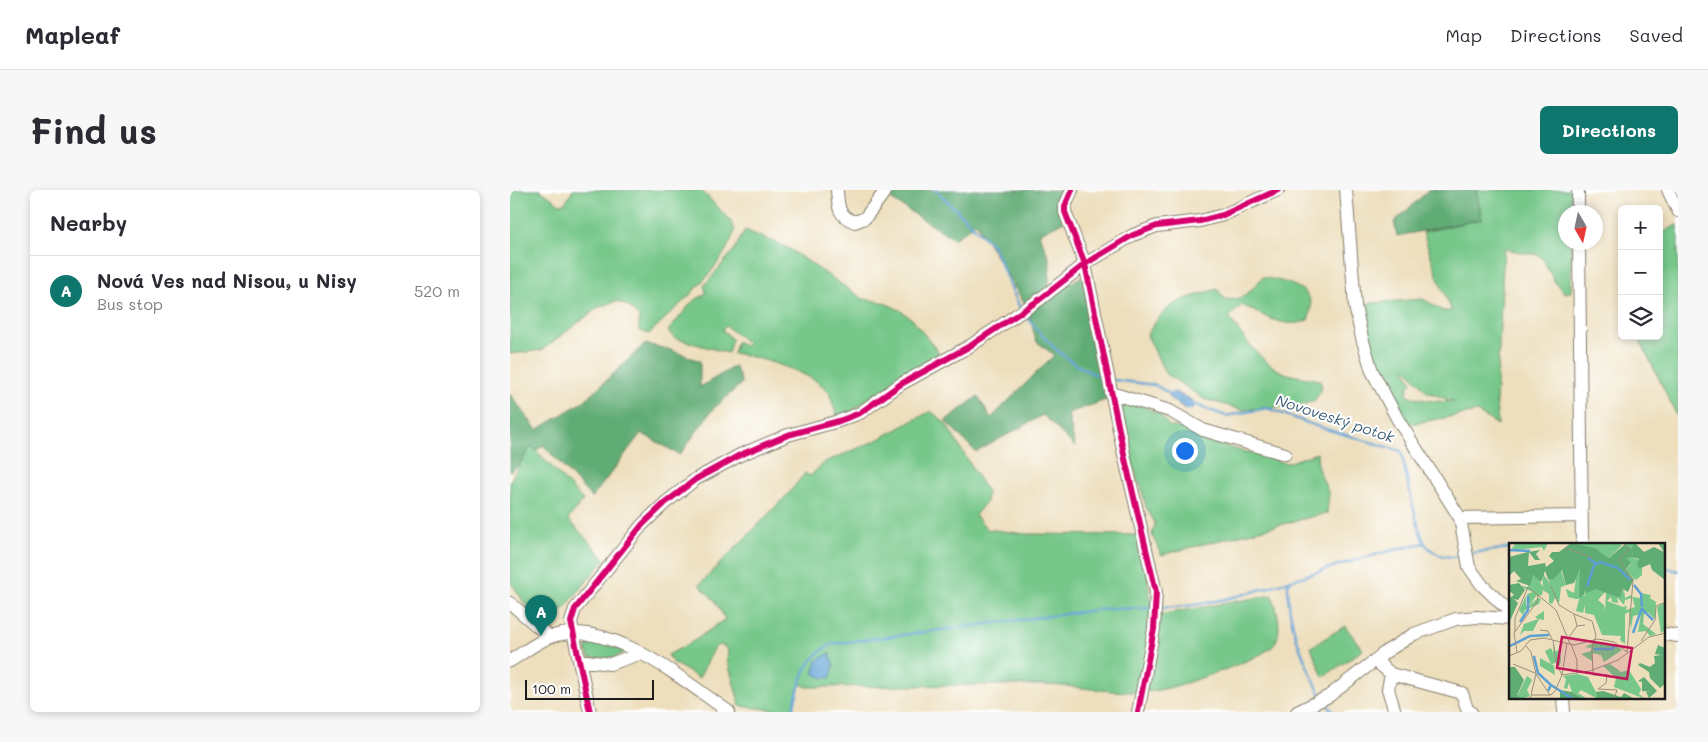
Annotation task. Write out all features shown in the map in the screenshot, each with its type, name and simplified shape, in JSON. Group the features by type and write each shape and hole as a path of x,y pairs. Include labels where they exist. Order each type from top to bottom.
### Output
{"street":[{"path":"837,190 838,208 844,218 854,222 865,218 886,190"},
{"path":"1072,190 1065,206 1065,212 1084,264 1156,592 1154,629 1138,712"},
{"path":"590,712 571,622 575,609 598,576 642,525 665,503 696,479 740,455 788,435 838,422 860,413 902,384 970,346 1039,300 1084,264 1133,235 1157,226 1200,221 1223,215 1278,190"},
{"path":"1346,190 1355,306 1372,370 1398,420 1460,518 1465,555 1476,579 1509,612"},
{"path":"1578,190 1578,205"},
{"path":"1668,190 1678,211"},
{"path":"1579,250 1580,516 1582,543"},
{"path":"1112,393 1170,412 1202,430 1284,454"},
{"path":"1460,518 1580,516"},
{"path":"510,603 550,637"},
{"path":"1297,712 1329,696 1375,660 1414,634 1456,619 1477,617 1509,619"},
{"path":"510,661 550,637 574,633 602,637 657,663 729,712"},
{"path":"579,660 610,664 639,654"},
{"path":"1375,660 1391,674 1462,693 1467,709 1471,712"},
{"path":"1391,674 1388,689 1395,712"}],"green space":[{"path":"510,190 540,190 560,204 565,203 573,190 701,190 730,220 735,230 729,245 710,273 649,334 639,330 639,317 628,306 617,301 599,307 542,350 510,354"},
{"path":"895,190 1070,190 1064,221 1039,234 1050,260 1049,286 1024,303 976,223 954,239 889,198"},
{"path":"1429,190 1476,190 1482,219 1397,236 1394,222"},
{"path":"1476,190 1571,190 1571,205 1558,205 1558,250 1571,250 1571,292 1565,293 1554,281 1544,261 1538,255 1504,249 1496,402 1498,425 1477,412 1405,425 1379,377 1359,304 1423,299 1443,311 1452,311 1439,281 1423,232 1482,219","holes":["1405,369 1427,392 1455,402 1424,400 1407,394 1408,387 1412,383"]},
{"path":"1678,224 1678,418 1640,340 1663,340 1663,233"},
{"path":"745,230 788,248 863,299 882,302 900,310 912,319 939,353 850,412 837,416 829,393 812,379 771,362 733,353 737,341 745,346 748,343 726,326 722,330 732,339 728,353 674,338 668,331 692,302 704,295 706,292 704,286 734,250"},
{"path":"1082,276 1109,399 1068,413 1075,447 1043,415 976,452 945,421 978,396 991,418 1054,355 1036,341 1028,310"},
{"path":"1263,277 1291,284 1306,293 1310,300 1311,309 1308,320 1291,323 1274,320 1242,305 1229,317 1262,358 1271,365 1288,374 1320,380 1322,388 1315,400 1302,405 1242,410 1204,399 1165,373 1147,335 1168,308 1184,299 1217,289 1225,299 1237,299 1246,294"},
{"path":"645,344 668,349 700,361 700,387 735,366 742,383 712,410 680,455 641,433 592,498 543,445 536,451 531,446 520,464 510,472 510,394 537,430 584,401"},
{"path":"1120,397 1160,414 1169,426 1189,429 1212,439 1217,444 1246,452 1260,453 1287,463 1317,453 1318,469 1329,494 1327,513 1161,555 1152,535 1155,523 1146,507 1140,483 1138,484 1119,405 1121,406"},
{"path":"931,411 946,424 987,492 986,502 975,515 987,529 1026,534 1142,535 1151,603 1163,614 1272,595 1279,628 1273,646 1254,658 1221,671 1174,687 1150,691 1120,692 1046,685 807,687 800,684 792,712 740,706 727,659 728,651 724,646 718,645 714,649 699,678 672,662 668,655 697,639 725,619 715,601 699,585 789,493 805,473 810,476 825,462 875,441"},
{"path":"531,445 583,500 568,519 605,559 558,616 549,622 529,610 510,581 510,481"},
{"path":"1345,626 1363,650 1323,677 1311,647"},
{"path":"594,641 627,651 614,658 589,658 586,648"}],"water":[{"path":"1175,392 1192,400 1193,409 1187,410 1169,398 1169,394"},
{"path":"830,653 834,667 830,678 822,678 813,673 817,660"}],"waterway":[{"name":"Novoveský potok","path":"936,190 993,246 1020,308"},
{"name":"Novoveský potok","path":"1025,315 1041,334 1069,360 1079,367 1103,377"},
{"name":"Novoveský potok","path":"1113,380 1155,385 1172,395"},
{"name":"Novoveský potok","path":"1193,404 1226,416 1267,408 1319,427 1401,451 1415,515 1426,545 1434,552 1444,556 1464,555"},
{"path":"1159,608 1218,601 1355,560 1424,543"},
{"name":"Novoveský potok","path":"1472,553 1509,548"},
{"name":"Novoveský potok","path":"1666,568 1678,571"},
{"path":"1290,582 1288,584 1288,599 1293,627 1302,655 1321,695"},
{"path":"792,712 804,673 814,657 832,644 1104,609 1151,608"},
{"path":"1325,701 1333,712"}],"cycle path":[{"path":"1072,190 1065,206 1065,212 1085,264 1125,459 1156,592 1154,629 1138,712"},
{"path":"590,712 571,622 575,609 642,525 665,503 696,479 740,455 788,435 839,421 860,413 901,384 970,346 1039,300 1085,264 1133,235 1157,226 1200,221 1223,215 1278,190"}],"place":[{"name":"Nová Ves nad Nisou, u Nisy","path":"541,636"}]}
